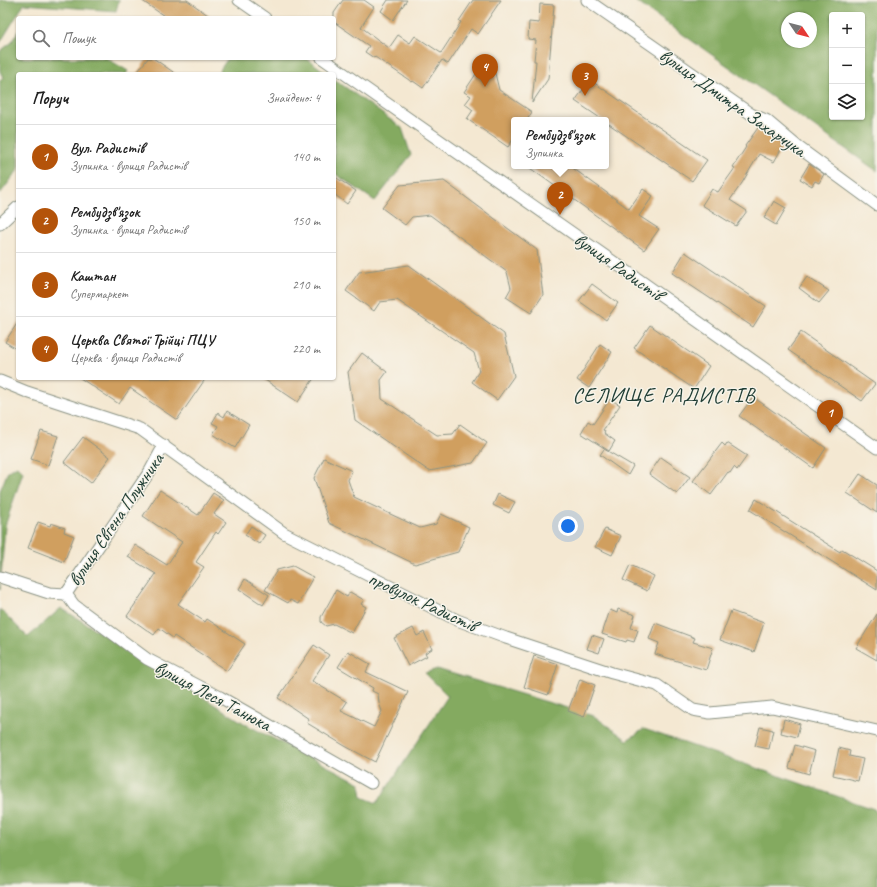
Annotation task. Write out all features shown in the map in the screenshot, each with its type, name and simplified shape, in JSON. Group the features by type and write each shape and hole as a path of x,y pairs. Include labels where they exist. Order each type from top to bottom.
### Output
{"street":[{"path":"239,0 262,16"},
{"name":"вулиця Дмитра Захарчука","path":"587,0 751,114 766,120 798,147 877,205"},
{"name":"вулиця Радистів","path":"325,60 877,448"},
{"path":"0,224 16,209"},
{"name":"провулок Радистів","path":"0,381 27,392 140,429 284,533 457,620 513,641 612,673 657,685 693,710 710,713 772,707 877,731"},
{"name":"вулиця Євгена Плужника","path":"66,594 150,471 164,445"},
{"path":"0,577 49,593 66,594"},
{"name":"вулиця Леся Танюка","path":"66,594 74,605 147,659 220,697 371,783"}],"green space":[{"path":"0,0 119,0 116,11 24,4 0,43"},
{"path":"634,0 877,0 877,171"},
{"path":"16,34 16,60 109,60 128,71 16,72 16,173 0,194 0,80 3,78 0,71 0,51 11,43"},
{"path":"227,60 309,60 325,72 218,72"},
{"path":"336,80 402,128 411,155 375,201 336,174"},
{"path":"17,466 23,472 5,526 0,590 0,491 8,471"},
{"path":"61,608 247,725 360,783 362,797 377,803 448,696 425,673 437,669 594,716 627,740 644,729 874,809 877,813 877,887 0,887 0,609 28,637"}],"building":[{"path":"141,0 187,0 209,16 164,16"},
{"path":"343,0 364,0 374,7 361,27 389,48 398,35 410,43 415,36 441,53 473,0 501,0 478,34 471,29 448,64 442,60 423,88 365,52 369,46 336,23 336,16 334,16 334,13"},
{"path":"388,0 407,0 393,20 381,11"},
{"path":"540,4 554,5 548,79 532,103 536,61 534,61 536,40 528,39 529,22 539,23"},
{"path":"146,60 156,60 173,72 138,72"},
{"path":"494,69 499,90 532,112 529,117 511,117 511,142 508,147 467,119 473,110 465,104 471,96 464,92 478,71"},
{"path":"590,80 707,160 692,181 609,124 609,117 599,117 575,101"},
{"path":"760,125 770,133 769,134 784,144 774,162 759,154 730,200 747,211 736,226 702,205 712,189 718,192 735,168 733,167 746,147 745,146"},
{"path":"809,164 824,174 819,183 815,181 812,186 800,179"},
{"path":"531,169 574,169 629,209 643,189 653,196 639,216 659,229 644,250"},
{"path":"336,177 356,191 347,204 336,196"},
{"path":"444,181 537,250 543,295 531,313 506,297 511,288 507,272 430,215 412,217 405,225 382,208 400,185"},
{"path":"774,201 786,208 776,225 764,218"},
{"path":"685,252 766,306 753,327 672,273"},
{"path":"409,265 504,334 514,376 497,400 472,382 479,371 474,353 397,300 380,302 374,311 346,291 359,272"},
{"path":"807,277 829,291 819,303 799,288"},
{"path":"592,284 618,303 606,320 579,301"},
{"path":"16,325 16,349 5,342"},
{"path":"650,325 709,366 694,389 634,348"},
{"path":"801,332 875,384 862,401 788,350"},
{"path":"600,344 612,352 589,388 577,380"},
{"path":"362,353 387,372 381,380 382,399 437,435 453,434 460,424 487,443 473,463 429,471 355,420 348,372"},
{"path":"83,380 205,380 177,420 130,388 119,404"},
{"path":"265,380 313,380 298,402"},
{"path":"753,397 826,448 813,468 739,416"},
{"path":"610,399 620,405 603,430 605,431 604,433 615,441 609,451 581,433 588,421 593,424"},
{"path":"227,411 249,425 235,448 213,434 218,426 212,423 218,413 224,417"},
{"path":"41,431 58,436 48,465 31,459"},
{"path":"83,437 110,457 91,483 64,462"},
{"path":"722,443 725,446 727,443 747,456 737,470 734,467 730,473 728,472 711,495 693,481"},
{"path":"604,449 633,466 628,475 600,455"},
{"path":"661,457 690,477 677,494 649,474"},
{"path":"324,458 352,471 348,480 354,497 420,528 436,524 441,514 469,527 458,552 415,564 329,523 314,478"},
{"path":"860,474 877,485 877,513 847,493"},
{"path":"160,490 198,515 213,493 224,500 214,514 226,522 218,534 216,532 196,562 204,567 178,604 205,622 207,619 245,644 227,671 174,636 173,638 159,628 154,635 127,616 156,574 128,557 135,545 167,565 182,542 143,516"},
{"path":"498,494 515,502 509,513 493,505"},
{"path":"756,499 840,552 842,549 877,571 877,590 750,510"},
{"path":"38,522 50,526 51,523 65,528 64,532 74,536 64,562 28,548"},
{"path":"251,526 265,535 259,544 245,535"},
{"path":"605,529 621,536 612,555 595,547"},
{"path":"630,565 654,576 647,591 623,580"},
{"path":"293,566 313,577 298,604 290,600 288,603 265,590 277,570"},
{"path":"245,579 269,595 263,605 239,589"},
{"path":"336,590 347,597 350,592 364,600 361,604 366,607 352,633 334,624 326,626 321,622 321,617"},
{"path":"618,609 635,615 631,628 638,630 634,642 627,640 626,642 602,634 610,610 617,613"},
{"path":"731,611 764,623 754,652 720,640"},
{"path":"877,614 877,660 856,648"},
{"path":"655,623 695,638 693,642 713,648 706,670 655,654 659,643 649,639"},
{"path":"413,628 417,636 424,632 432,649 425,653 427,656 408,666 394,638"},
{"path":"592,635 604,639 599,653 587,649"},
{"path":"314,645 329,655 312,681 347,702 341,711 374,727 382,711 378,694 372,691 373,688 338,667 348,651 370,664 366,672 408,692 375,762 307,723 309,719 278,698"},
{"path":"534,656 558,664 548,695 524,687"},
{"path":"580,679 595,685 584,717 568,711"},
{"path":"784,719 800,724 797,737 781,733"},
{"path":"760,727 773,730 769,749 755,746"},
{"path":"795,745 815,751 809,774 789,768"},
{"path":"839,748 850,751 849,756 863,759 858,781 833,775"}],"place":[{"name":"Церква Святої Трійці ПЦУ","path":"485,87"},
{"name":"Каштан","path":"585,96"},
{"name":"Рембудзв'язок","path":"560,215"},
{"name":"Вул. Радистів","path":"830,433"}],"district":[{"name":"СЕЛИЩЕ РАДИСТІВ","path":"664,395"}]}
